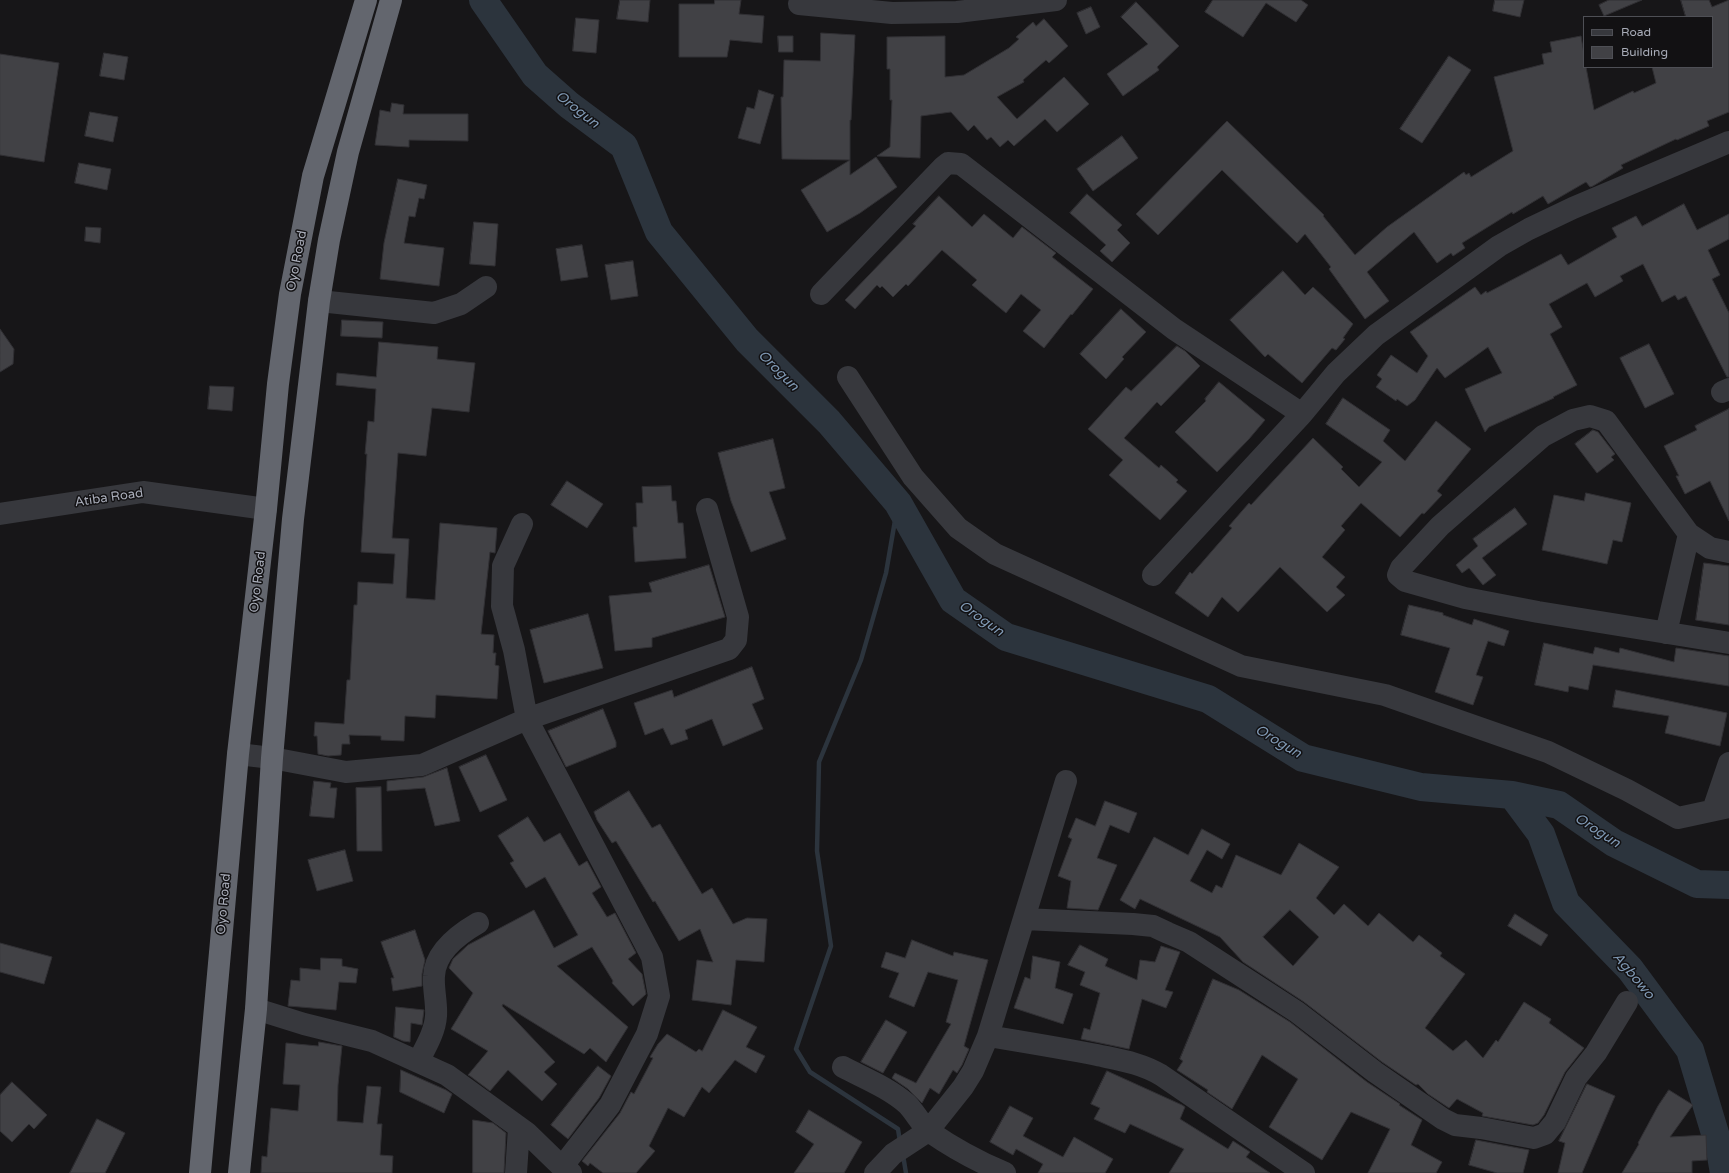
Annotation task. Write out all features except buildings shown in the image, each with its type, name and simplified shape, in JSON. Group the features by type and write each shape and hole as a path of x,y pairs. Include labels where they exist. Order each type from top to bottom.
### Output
{"highway":[{"name":"Oyo Road","path":"200,1173 238,754 266,509 278,384 290,294 313,176 366,0"},
{"name":"Oyo Road","path":"239,1173 256,1009 272,758 294,519 319,301 329,240 348,152 391,0"},
{"path":"302,233 329,240"}],"street":[{"path":"799,4 892,13 957,12 1056,0"},
{"path":"1153,574 1302,414 1336,373 1376,335 1499,246 1529,229 1573,208 1729,142"},
{"path":"821,294 942,167 948,163 961,164 1174,329 1302,414"},
{"path":"319,301 434,313 461,304 486,287"},
{"path":"848,377 913,477 958,528 995,554 1241,666 1393,698 1548,752 1627,790 1678,818 1721,808 1729,763"},
{"path":"1729,552 1710,548 1689,534 1606,421 1590,416 1573,420 1544,436 1440,526 1401,568 1398,575 1405,581 1465,598 1666,634 1729,643"},
{"name":"Atiba Road","path":"0,514 143,492 266,509"},
{"path":"238,754 272,758 346,772 422,765 527,719 729,649 736,640 738,616 707,509"},
{"path":"256,1009 304,1024 372,1041 447,1075 527,1134 566,1170 610,1105 647,1034 659,996 652,957 527,719 514,650 502,606 504,566 522,524"},
{"path":"1666,634 1689,534"},
{"path":"875,1173 893,1154 928,1131 963,1087 973,1071 988,1036 1066,781"},
{"path":"1024,919 1088,921 1153,926 1189,942 1297,1012 1375,1072 1443,1119 1455,1125 1481,1128 1534,1138 1546,1134 1555,1122 1576,1078 1596,1053 1627,1002"},
{"path":"418,1062 431,1033 436,1017 434,977 436,964 444,951 460,935 478,923"},
{"path":"988,1036 1067,1048 1125,1060 1148,1067 1304,1173"},
{"path":"844,1067 885,1088 906,1103 928,1131 987,1165 1005,1173"},
{"path":"516,1173 519,1128"}],"waterway":[{"name":"Orogun","path":"483,0 535,75 569,105 624,146 659,232 747,340 829,422 898,503 953,600 1006,637 1208,699 1303,758 1421,787 1512,795 1559,805 1614,843 1697,884 1729,885"},
{"path":"898,503 886,573 861,660 819,762 817,851 831,946 796,1049 810,1072 898,1129 900,1142"},
{"name":"Agbowo","path":"1512,795 1541,834 1566,903 1630,969 1690,1050 1720,1150 1724,1173"},
{"path":"903,1155 906,1173"}]}
